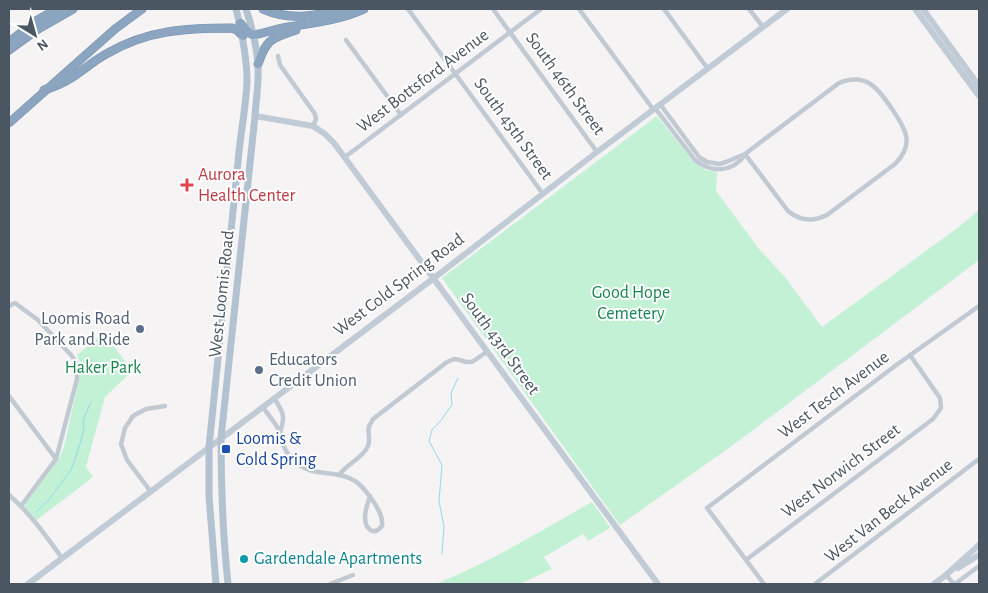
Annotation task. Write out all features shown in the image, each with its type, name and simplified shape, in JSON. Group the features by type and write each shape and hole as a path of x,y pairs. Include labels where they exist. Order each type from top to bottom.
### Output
{"highway":[{"path":"9,42 36,21 57,9"},
{"path":"9,50 38,29 73,9"},
{"path":"9,123 44,90 142,9"},
{"path":"264,9 283,16 303,17 347,9"},
{"path":"240,23 248,32 254,35 309,24 364,9"},
{"path":"258,64 264,49 274,38 309,24"},
{"path":"44,90 64,83 115,49 153,34 182,29 232,28 243,36"}],"main road":[{"name":"West Loomis Road","path":"216,584 209,496 209,447 246,90 246,57 236,9"},
{"name":"West Loomis Road","path":"228,584 225,554 221,438 252,149 258,64 254,35 246,9"},
{"path":"246,90 250,111 255,116"},
{"path":"244,116 249,128 252,149"},
{"path":"226,281 238,281"}],"street":[{"name":"South 45th Street","path":"408,9 543,194"},
{"name":"South 46th Street","path":"493,9 597,152"},
{"name":"West Bottsford Avenue","path":"345,157 541,9"},
{"path":"579,9 701,165 707,168 720,170 740,161 746,154 839,83 852,78 871,83 881,93 903,124 907,138 905,152 895,164 827,215 814,220 800,218 788,211 746,154"},
{"path":"664,9 708,69"},
{"path":"749,9 763,27"},
{"name":"West Cold Spring Road","path":"28,584 787,9"},
{"path":"916,9 979,96"},
{"path":"923,9 979,86"},
{"path":"346,40 401,115"},
{"path":"278,56 280,65 315,114 316,119 313,126"},
{"name":"South 43rd Street","path":"255,116 313,126 329,138 345,157 658,584"},
{"path":"9,306 15,303 38,320 77,362 77,379 56,458 21,506"},
{"name":"West Tesch Avenue","path":"746,560 707,508 910,355 979,306"},
{"path":"339,475 344,468 363,454 368,446 370,439 369,426 373,419 447,362 454,359 472,362 488,351"},
{"name":"West Norwich Street","path":"746,560 933,419 942,408 940,398 910,355"},
{"path":"9,396 56,458"},
{"path":"274,398 284,416 280,432"},
{"path":"151,492 127,460 121,444 125,428 133,416 146,408 165,406"},
{"path":"263,406 280,432 283,444 292,460 302,467 316,472 339,475 361,485 370,496 378,509 382,522 382,526 373,532 366,524 364,518 370,496"},
{"name":"West Van Beck Avenue","path":"815,584 979,460"},
{"path":"9,495 32,518 62,558"},
{"path":"934,584 979,545"},
{"path":"946,575 979,555"},
{"path":"746,560 764,584"},
{"path":"946,575 955,584 979,566"},
{"path":"330,584 353,575"},
{"path":"823,579 826,584"}],"green space":[{"name":"Good Hope Cemetery","path":"657,116 692,160 705,170 717,172 716,191 759,249 784,276 822,327 979,210 979,260 733,445 620,525 442,278"},
{"name":"Haker Park","path":"104,332 132,371 105,397 86,467 93,477 37,520 25,507 25,504 59,459 64,447 81,371 77,355"},
{"path":"592,502 610,527 588,541 583,534 544,557 552,569 520,584 436,584 496,556"}],"waterway":[{"path":"442,554 444,527 439,501 442,465 429,441 432,430 452,405 451,393 458,378"},
{"path":"36,512 48,501 71,470 84,428 83,420 91,402"}],"place":[{"name":"Aurora Health Center","path":"187,185"},
{"name":"Loomis Road Park and Ride","path":"140,329"},
{"name":"Educators Credit Union","path":"259,370"},
{"name":"Loomis & Cold Spring","path":"226,449"},
{"name":"Gardendale Apartments","path":"244,559"}]}
